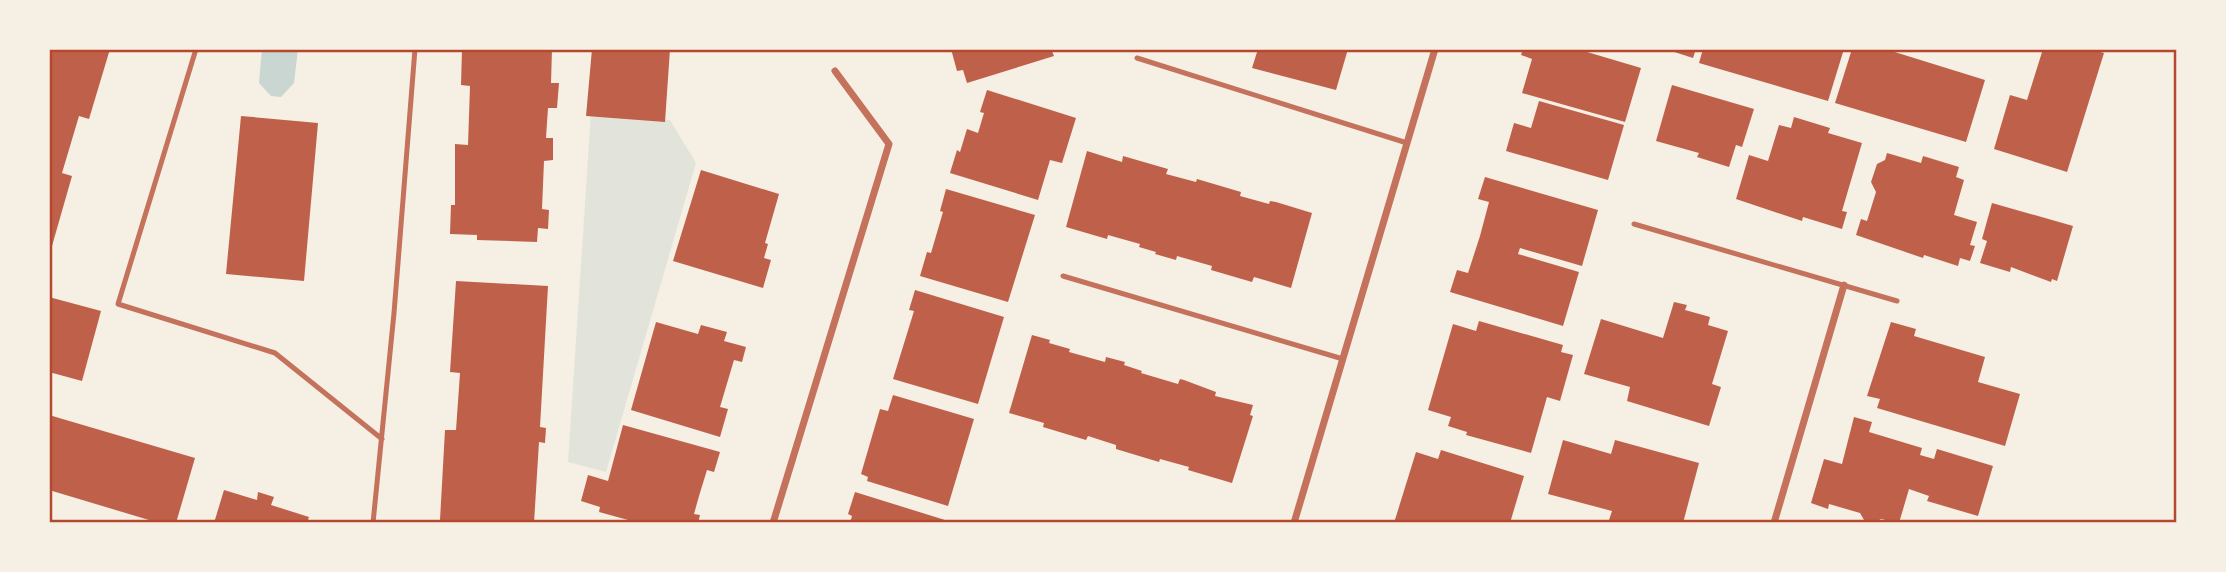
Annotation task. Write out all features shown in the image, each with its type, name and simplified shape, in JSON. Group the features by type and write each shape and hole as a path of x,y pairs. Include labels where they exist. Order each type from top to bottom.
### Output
{"street":[{"path":"1294,523 1435,49"},
{"path":"773,523 888,144 835,71"},
{"path":"1774,523 1844,285"}],"lane":[{"path":"196,49 118,304 275,353 382,439"},
{"path":"373,523 415,49"},
{"path":"1137,58 1407,143"},
{"path":"1634,224 1898,301"},
{"path":"1063,276 1343,359"}],"shaded area":[{"path":"262,49 298,49 294,83 281,97 271,96 259,83"},
{"path":"591,112 670,120 696,163 606,472 568,462"}],"building":[{"path":"49,49 110,49 89,119 79,116 62,173 72,176 50,253"},
{"path":"462,49 552,49 551,83 559,83 557,108 548,108 546,138 553,138 553,160 544,161 542,209 549,210 548,229 538,228 537,242 477,240 477,235 450,234 451,205 455,205 455,144 468,145 470,86 461,85"},
{"path":"592,49 670,49 665,122 586,116"},
{"path":"951,49 1051,49 1054,56 967,83 963,70 957,71"},
{"path":"1258,49 1348,49 1336,90 1252,68"},
{"path":"1523,49 1577,49 1641,68 1625,122 1522,93 1532,59 1521,55"},
{"path":"1665,49 1696,49 1693,58"},
{"path":"1703,49 1844,49 1828,101 1699,63"},
{"path":"1852,49 1885,49 1985,80 1966,142 1835,103"},
{"path":"2043,49 2091,49 2104,53 2067,172 1994,149 2010,95 2027,100"},
{"path":"1672,85 1754,109 1742,147 1736,145 1729,167 1697,157 1699,153 1656,141"},
{"path":"987,90 1076,118 1062,163 1050,160 1038,200 950,173 967,129 978,133 984,113 980,112"},
{"path":"1539,101 1624,125 1608,180 1506,151 1514,123 1531,128"},
{"path":"241,116 318,123 304,281 226,274"},
{"path":"1794,117 1830,128 1828,133 1862,143 1842,211 1847,212 1842,229 1803,217 1802,221 1736,199 1749,155 1768,161 1779,125 1791,128"},
{"path":"1087,151 1122,162 1123,156 1168,169 1166,174 1196,182 1197,179 1241,192 1240,196 1269,204 1270,201 1276,202 1312,213 1291,288 1254,277 1252,282 1211,270 1212,266 1177,256 1176,260 1155,254 1156,252 1139,247 1140,244 1108,235 1107,239 1066,227"},
{"path":"1887,153 1921,163 1923,156 1959,167 1956,177 1964,180 1954,215 1977,222 1970,245 1975,246 1970,261 1960,258 1958,266 1924,255 1923,258 1856,235 1861,219 1867,221 1876,192 1871,182 1877,164 1885,160"},
{"path":"701,170 779,194 765,243 768,244 764,258 771,260 763,288 673,261"},
{"path":"1485,177 1598,210 1582,266 1520,248 1518,254 1579,272 1563,326 1450,292 1457,270 1468,273 1480,236 1489,202 1478,199"},
{"path":"946,189 1035,215 1008,302 920,276 927,252 931,253 943,212 940,211"},
{"path":"1992,203 2073,226 2057,281 2052,279 2051,282 2011,267 2010,272 1980,263 1987,241 1982,239"},
{"path":"456,281 548,286 540,427 546,428 545,443 539,442 534,523 440,520 445,430 456,430 460,373 450,372"},
{"path":"915,290 1004,317 978,404 893,379 914,311 909,310"},
{"path":"49,297 101,311 82,381 49,372"},
{"path":"1674,302 1687,305 1685,310 1710,317 1708,325 1728,331 1712,384 1721,387 1709,426 1627,401 1630,387 1584,374 1601,319 1663,338"},
{"path":"1479,321 1563,345 1561,352 1573,355 1560,401 1547,397 1531,453 1466,435 1467,432 1448,426 1451,417 1428,410 1453,324 1476,331"},
{"path":"656,322 698,334 701,325 727,332 724,341 746,347 742,362 734,360 720,407 728,409 720,437 631,410"},
{"path":"1891,322 1916,329 1914,336 1985,357 1978,382 2020,394 2005,446 1877,408 1880,399 1867,396"},
{"path":"1032,335 1070,349 1069,352 1105,362 1106,357 1125,362 1124,365 1142,371 1141,373 1178,384 1180,379 1184,380 1216,392 1215,396 1253,405 1250,415 1253,416 1232,483 1188,470 1189,467 1160,459 1159,462 1116,449 1116,445 1088,436 1086,440 1043,427 1044,423 1009,413"},
{"path":"893,395 974,419 948,506 867,481 868,477 861,474 880,409 888,411"},
{"path":"49,415 195,458 176,523 159,523 49,490"},
{"path":"1854,417 1872,422 1869,432 1922,448 1920,455 1934,459 1937,449 1993,466 1978,516 1927,501 1929,496 1909,489 1899,523 1881,519 1874,523 1864,520 1860,513 1829,504 1828,509 1811,503 1824,459 1842,464"},
{"path":"623,425 720,452 714,472 707,470 694,514 700,515 698,523 639,523 599,512 600,507 581,501 588,475 608,481"},
{"path":"1563,440 1611,454 1615,440 1699,463 1683,523 1608,523 1612,511 1548,494"},
{"path":"1441,450 1524,476 1510,523 1394,523 1416,452 1438,459"},
{"path":"224,490 257,500 258,492 274,497 271,505 309,517 307,523 214,523"},
{"path":"855,492 945,520 944,523 850,523 852,516 848,514"}]}
